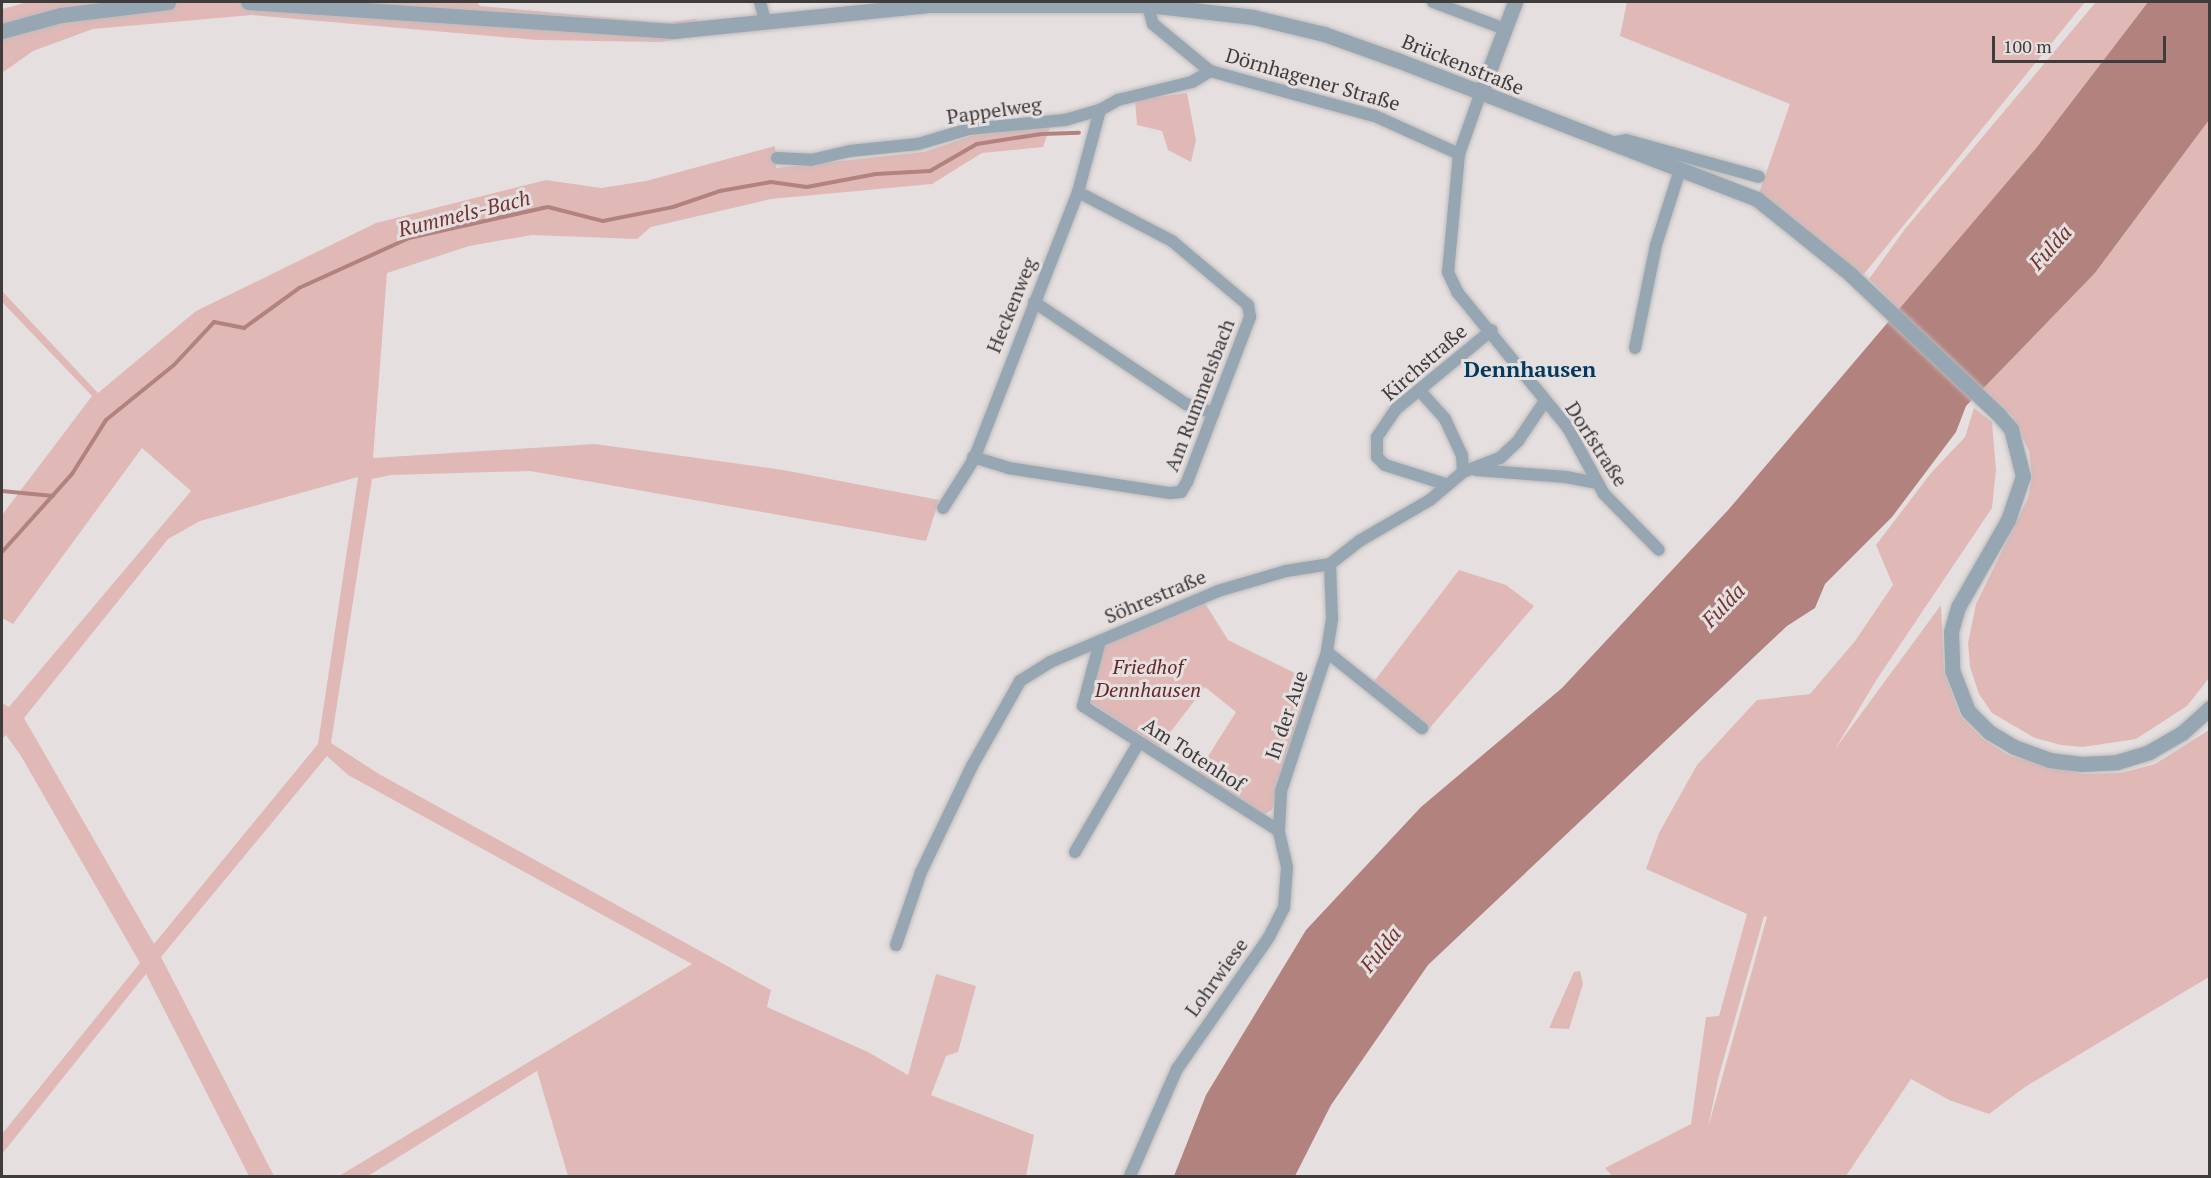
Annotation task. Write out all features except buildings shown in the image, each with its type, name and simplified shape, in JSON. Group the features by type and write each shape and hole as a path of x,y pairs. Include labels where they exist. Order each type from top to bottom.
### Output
{"street":[{"path":"2,31 61,15 168,2"},
{"path":"248,2 673,31 927,5 1148,3"},
{"path":"760,2 765,21"},
{"path":"1433,2 1505,29"},
{"path":"1482,92 1515,2"},
{"name":"Dörnhagener Straße","path":"1148,3 1153,24 1210,71 1375,116 1459,154"},
{"name":"Brückenstraße","path":"1148,3 1244,16 1324,34 1482,92 1611,143 1626,140 1758,177"},
{"name":"Pappelweg","path":"777,158 811,160 850,151 918,144 969,129 1065,120 1100,110 1118,100 1192,82 1210,71"},
{"name":"Dorfstraße","path":"1482,92 1459,154 1448,272 1458,293 1492,330 1568,428 1597,483 1659,550"},
{"name":"Heckenweg","path":"943,508 972,457 1078,192 1100,110"},
{"path":"1611,143 1758,200 1827,254 1999,415 2011,429 2023,476 2008,520 1958,607 1952,632 1952,670 1968,711 1989,732 2014,747 2049,760 2082,764 2117,762 2149,752 2182,733 2210,708"},
{"path":"1635,348 1656,245 1680,170"},
{"name":"Am Rummelsbach","path":"972,457 1008,468 1181,492 1214,413 1250,316 1248,305 1172,241 1078,192"},
{"path":"1034,302 1186,404 1214,413"},
{"name":"Kirchstraße","path":"1445,484 1385,465 1377,457 1377,437 1386,423 1420,391 1492,330"},
{"path":"1420,391 1445,418 1469,471 1566,477 1597,483"},
{"name":"Söhrestraße","path":"896,945 921,872 972,766 1020,681 1050,662 1251,579 1330,564 1361,540 1430,500 1445,484 1500,458 1518,441 1545,401"},
{"name":"In der Aue","path":"1281,790 1327,652 1332,619 1330,564"},
{"name":"Am Totenhof","path":"1100,641 1083,705 1279,831"},
{"name":"In der Aue","path":"1327,652 1422,728"},
{"path":"1075,852 1139,742"},
{"name":"Lohrwiese","path":"1130,1176 1177,1068 1269,937 1284,908 1287,867 1279,831 1281,790"}],"green space":[{"path":"28,2 477,2 480,6 664,23 696,19 705,35 660,42 537,40 252,15 93,29 33,51 2,73 2,9"},
{"path":"1627,2 2085,2 1864,274 1849,273 1757,199 1790,104 1620,36"},
{"path":"2096,2 2148,2 2037,147 1899,310 1869,279 1905,229"},
{"path":"1187,93 1196,140 1191,162 1168,150 1162,131 1137,125 1135,100"},
{"path":"2209,120 2209,678 2187,706 2136,739 2083,747 2061,745 2035,738 1992,713 1979,694 1970,667 1968,643 1976,604 2028,498 2032,477 2029,451 2012,416 1982,389 2095,273"},
{"path":"1050,127 1043,147 982,153 932,184 771,199 651,227 637,239 532,235 469,246 387,273 373,458 595,444 783,470 939,500 926,541 530,471 391,475 372,479 331,743 379,774 771,990 767,1007 868,1052 908,1075 936,974 976,986 958,1052 946,1056 931,1095 1034,1135 1026,1176 568,1176 537,1071 368,1176 339,1176 692,964 348,775 327,756 161,957 274,1176 249,1176 146,974 2,1154 2,1134 140,963 21,756 6,735 2,739 2,703 9,707 191,491 142,448 13,624 2,618 2,515 92,396 2,302 2,291 98,393 196,311 376,223 546,180 601,188 646,181 775,146 776,168 924,152 971,136","holes":["358,477 318,744 154,944 24,718 168,539 200,521"]},
{"path":"1974,408 1992,422 1996,470 1992,508 1877,679 1835,749 1941,605 1944,672 1960,715 1983,739 2010,756 2083,774 2121,773 2155,764 2209,730 2209,977 2025,1087 1989,1114 1949,1100 1911,1079 1846,1176 1612,1176 1605,1168 1691,1124 1706,1017 1719,1016 1747,914 1646,869 1659,833 1697,765 1757,700 1810,694 1855,641 1893,585 1876,545 1931,473 1965,437","holes":["1764,916 1767,917 1708,1128 1718,1079"]},
{"path":"1459,570 1506,585 1534,606 1428,730 1372,684"},
{"name":"Friedhof Dennhausen","path":"1203,600 1228,640 1311,681 1272,810 1262,815 1197,774 1236,712 1205,687 1159,747 1087,700 1102,643"},
{"path":"1580,971 1583,984 1569,1029 1549,1028 1574,972"}],"water":[{"name":"Fulda","path":"2148,2 2209,2 2209,120 2095,273 1966,406 1956,432 1892,517 1825,584 1815,608 1787,626 1428,965 1331,1105 1295,1176 1174,1176 1206,1095 1306,930 1421,807 1562,688 1729,509 2037,147"}],"waterway":[{"name":"Rummels-Bach","path":"2,552 72,474 106,420 174,365 214,322 244,328 299,288 409,238 548,207 603,221 673,207 720,191 771,182 807,187 876,174 930,171 977,144 1041,134 1079,133"},
{"path":"2,491 53,496"}],"district":[{"name":"Dennhausen","path":"1530,369"}]}
